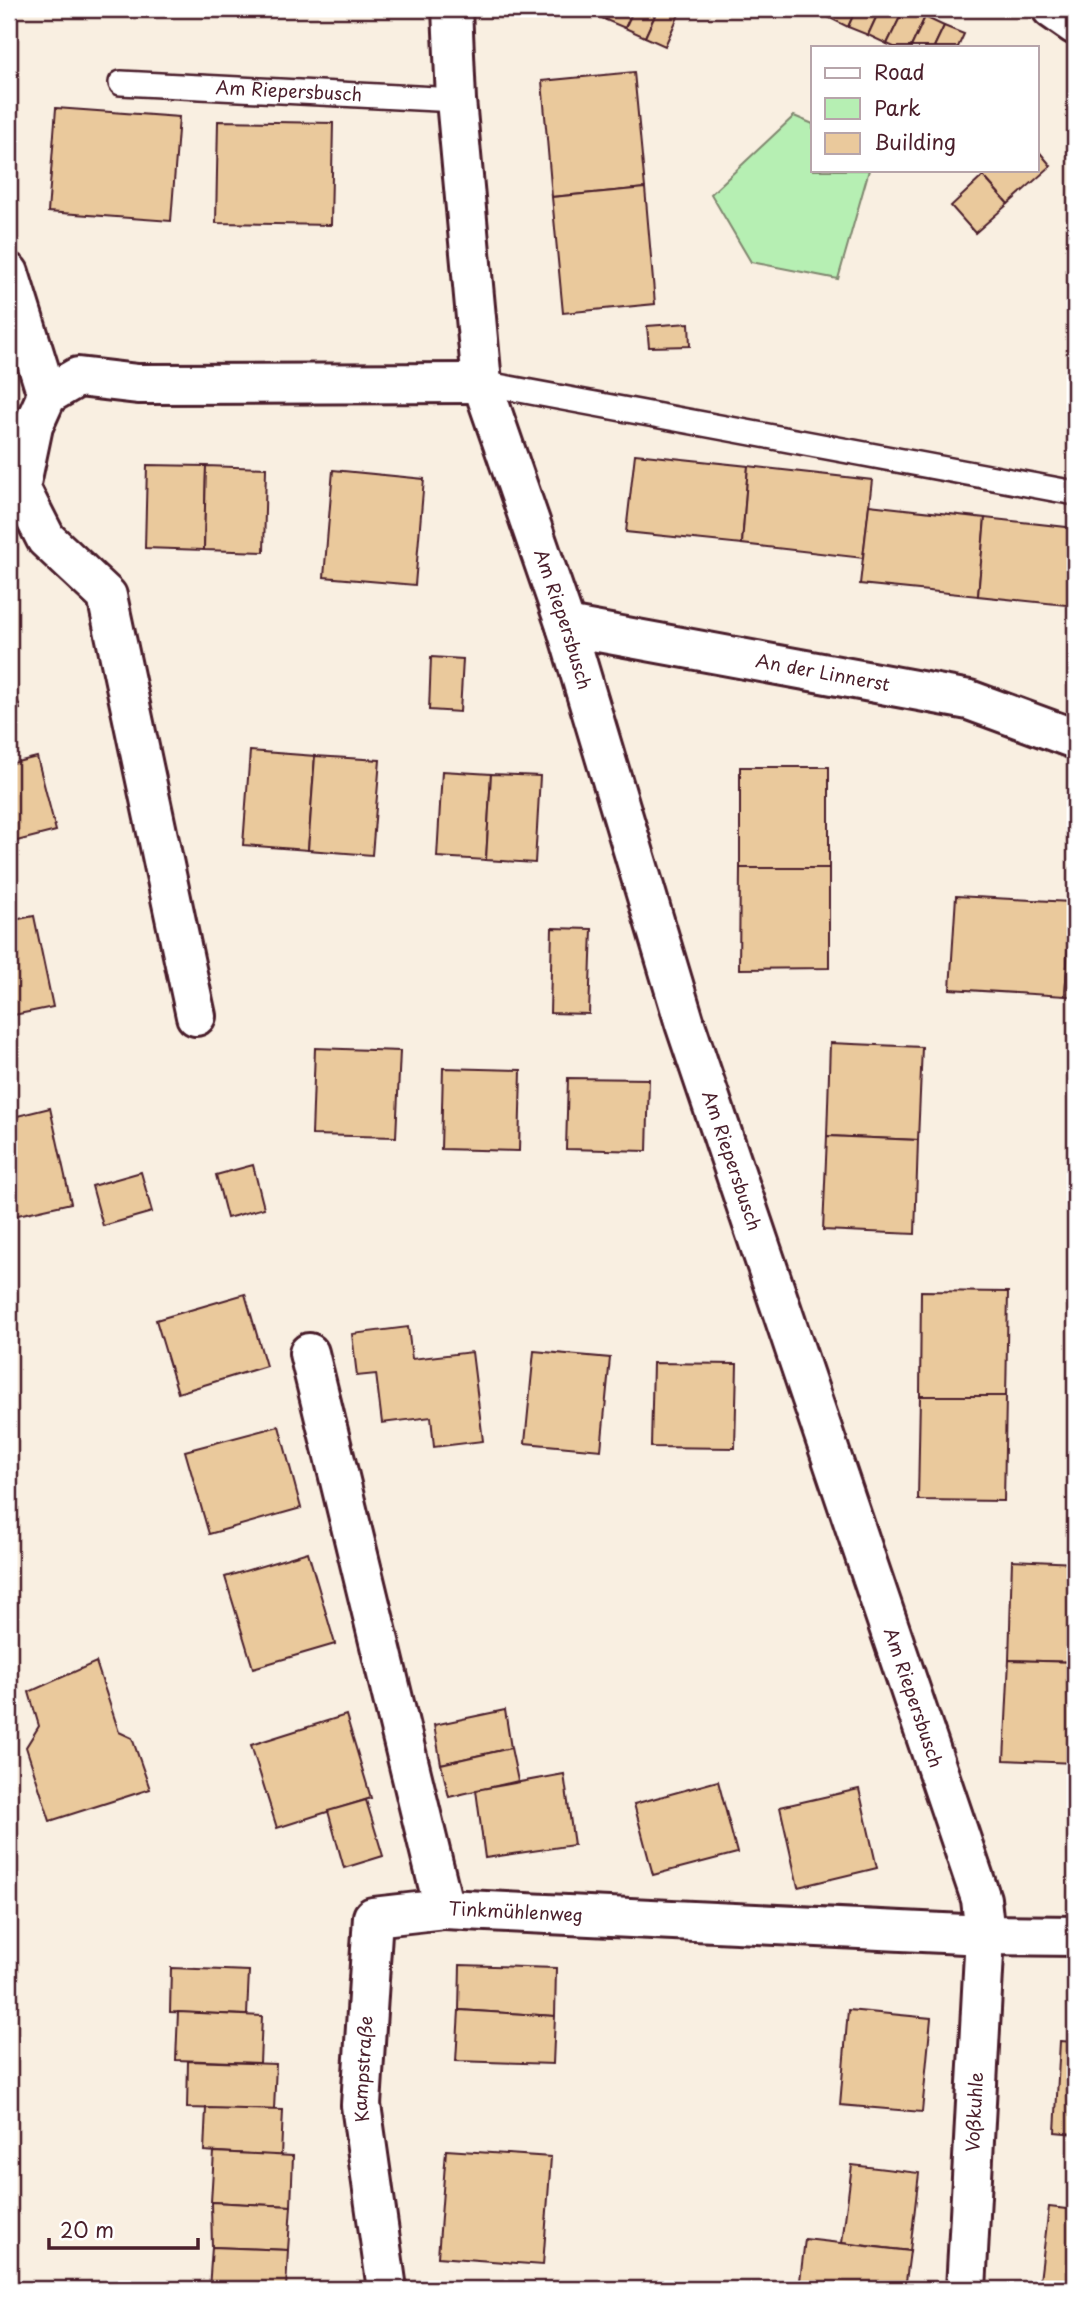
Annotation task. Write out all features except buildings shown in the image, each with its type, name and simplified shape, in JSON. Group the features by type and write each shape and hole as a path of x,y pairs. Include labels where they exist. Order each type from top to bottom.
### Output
{"street":[{"name":"Am Riepersbusch","path":"452,9 456,100 482,383 566,626 685,1024 981,1899 985,1935"},
{"path":"1052,9 1075,25"},
{"path":"9,273 47,395"},
{"path":"196,1016 107,596 46,539 20,488 33,426 47,395 78,377 138,384 482,383"},
{"name":"An der Linnerst","path":"566,626 969,700 1075,739"},
{"name":"Tinkmühlenweg","path":"309,1353 444,1909 985,1935 1075,1936"},
{"name":"Kampstraße","path":"387,2289 361,2105 373,1917 444,1909"},
{"name":"Voßkuhle","path":"966,2289 985,1935"}],"lane":[{"name":"Am Riepersbusch","path":"121,83 456,100"},
{"path":"482,383 1075,493"}],"green space":[{"path":"794,116 811,123 811,172 868,172 838,279 751,262 711,194"}]}
